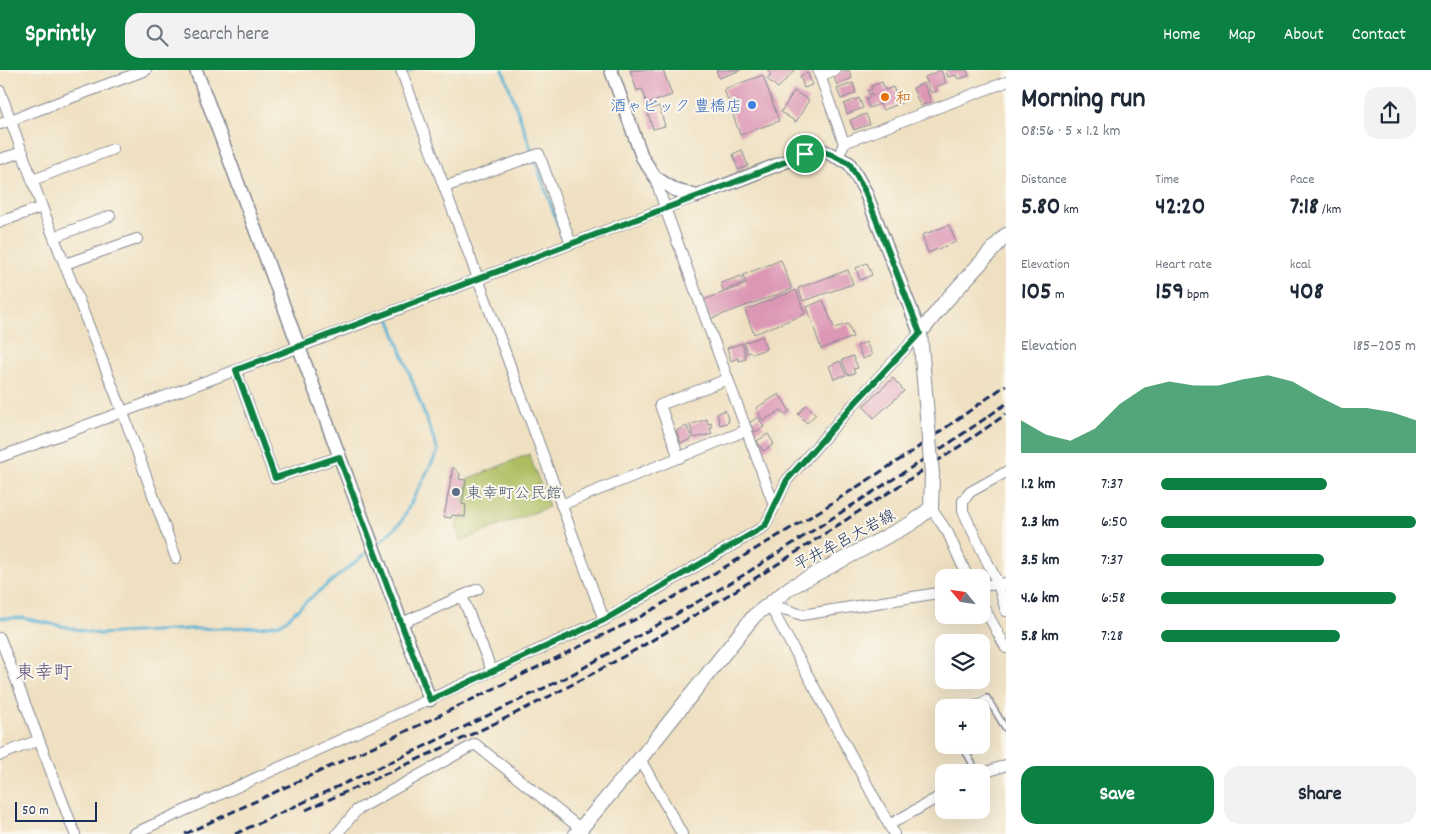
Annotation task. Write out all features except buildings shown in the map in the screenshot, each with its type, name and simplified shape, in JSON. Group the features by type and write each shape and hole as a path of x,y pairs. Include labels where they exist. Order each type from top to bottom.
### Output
{"main road":[{"path":"931,508 932,474 920,333 944,303 1006,235"},
{"name":"平井牟呂大岩線","path":"579,832 754,616 790,587 912,523 931,508"}],"street":[{"path":"0,124 146,70"},
{"path":"196,70 430,700"},
{"path":"401,70 604,620"},
{"path":"611,70 642,157 655,177 774,505"},
{"path":"835,70 819,73 844,143 838,158"},
{"path":"844,143 1006,82"},
{"path":"0,91 42,207 123,412 176,558"},
{"path":"33,180 113,149"},
{"path":"0,457 478,280 805,154 824,151 849,163 865,191 920,333 787,480 765,526 604,620 133,834"},
{"path":"0,159 23,152"},
{"path":"444,187 539,154 571,244"},
{"path":"655,177 676,190 697,196"},
{"path":"0,222 42,207"},
{"path":"54,237 110,216"},
{"path":"65,264 136,239"},
{"path":"236,370 275,478 339,457"},
{"path":"679,458 660,404 728,379"},
{"path":"561,505 747,430"},
{"path":"1006,472 970,492 963,501 964,511 1002,584 1006,611"},
{"path":"931,508 948,533 964,569"},
{"path":"402,623 478,589"},
{"path":"769,604 802,615 935,593"},
{"path":"462,596 492,672"},
{"path":"769,604 892,829 935,800"},
{"path":"990,619 1006,648"},
{"path":"0,638 75,834"},
{"path":"0,755 39,740"},
{"path":"337,834 357,810 475,744 579,832"},
{"path":"640,759 682,834"},
{"path":"990,771 1006,765"}],"lane":[{"path":"990,703 1006,729"}],"green space":[{"path":"529,454 549,507 460,541 456,526 468,479"}],"waterway":[{"path":"407,70 407,72 412,70"},
{"path":"503,70 563,239"},
{"path":"377,545 401,522 438,451 388,315"},
{"path":"0,618 23,618 99,634 262,627 280,624 370,550"}],"railway":[{"path":"185,834 428,721 640,617 815,514 910,453 1006,385"},
{"path":"235,834 421,748 571,675 742,576 951,442 1006,404"},
{"path":"306,810 491,725 552,695 631,652 709,607 786,559 1006,414"}],"place":[{"name":"和","path":"885,97"},
{"name":"酒ゃビック 豊橋店","path":"752,105"},
{"name":"東幸町公民館","path":"456,492"}],"district":[{"name":"東幸町","path":"44,671"}],"route":[{"path":"824,151 849,163 865,191 920,333 787,480 765,526 604,620 430,700 339,457 275,478 236,370 805,154 824,151"}]}
